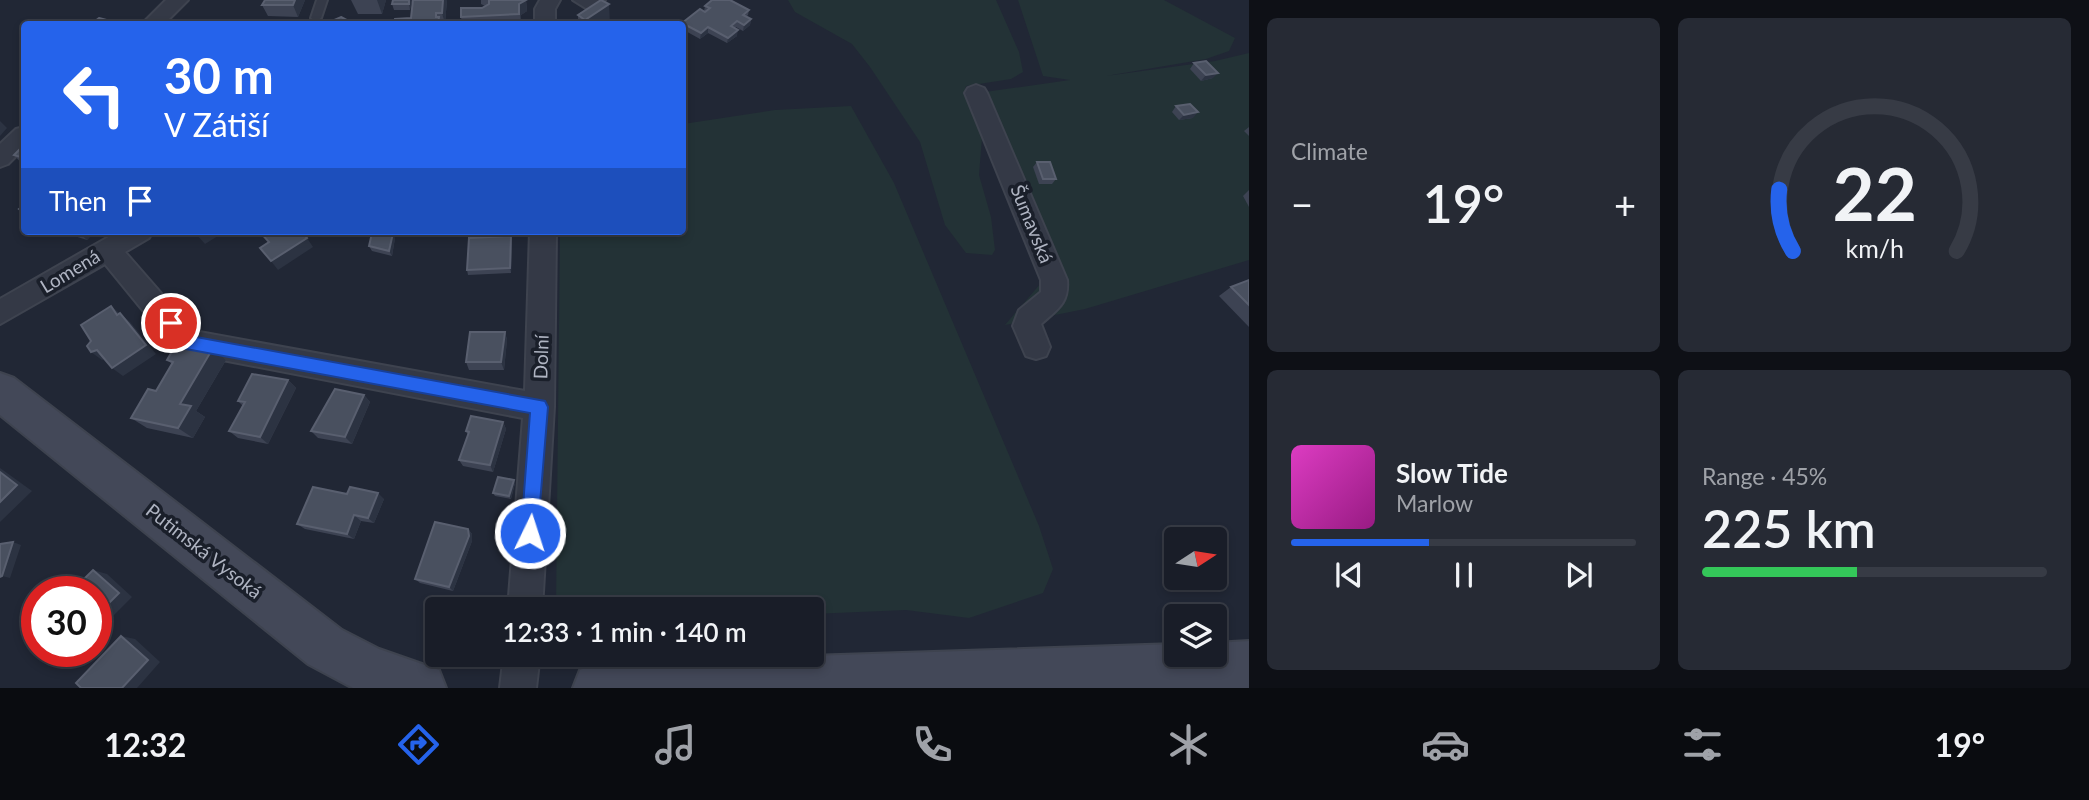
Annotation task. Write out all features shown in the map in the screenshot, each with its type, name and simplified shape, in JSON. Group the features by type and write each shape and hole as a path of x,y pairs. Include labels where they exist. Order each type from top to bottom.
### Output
{"main road":[{"name":"Putimská Vysoká","path":"0,391 325,646 369,670 421,688"},
{"path":"598,688 1249,666"}],"street":[{"path":"545,21 545,9 550,0"},
{"path":"154,21 169,3"},
{"name":"Šumavská","path":"976,93 1054,280 1055,296 1029,318 1027,326 1036,347"},
{"path":"0,158 21,138"},
{"name":"Lomená","path":"0,313 133,235"},
{"name":"Dolní","path":"526,597 539,407 544,235"},
{"path":"107,249 186,342 539,407"},
{"path":"518,688 520,667"}],"lane":[{"path":"316,18 322,0"}],"shaded area":[{"path":"788,0 996,0 1019,52 1023,72 1011,79 966,86 965,91 982,138 979,175 991,217 995,250 992,255 966,253 945,225 920,142 852,44 795,12"},
{"path":"1018,0 1164,0 1235,38 1229,51 1206,59 1106,76 1215,61 1249,53 1249,260 1085,309 1005,325 1041,283 978,93 1070,80 1043,76"},
{"path":"851,106 894,183 1039,526 1053,569 1043,593 969,618 906,610 824,613 824,597 556,597 560,235 686,235 686,124 775,110"}],"building":[{"path":"265,0 295,0 293,5 262,5"},
{"path":"393,0 409,0 409,4 392,4"},
{"path":"413,0 443,0 442,13 436,13 438,21 395,21 411,18"},
{"path":"489,0 526,0 519,4 519,14 461,17 461,8 482,8 489,4"},
{"path":"601,0 609,4 585,20 578,15"},
{"path":"712,0 730,0 749,10 743,15 751,19 744,25 737,21 731,26 738,30 728,38 708,27 701,33 686,25 685,21 700,9 705,12 710,8 705,6"},
{"path":"341,17 348,21 332,21"},
{"path":"1206,61 1218,73 1206,75 1194,63"},
{"path":"1190,104 1198,112 1184,115 1176,106"},
{"path":"21,148 21,157 14,155"},
{"path":"1037,162 1050,162 1056,179 1043,179"},
{"path":"263,235 304,235 307,238 271,261 260,248 269,242"},
{"path":"372,235 393,235 389,251 369,246"},
{"path":"511,236 510,268 467,270 469,238"},
{"path":"1249,280 1249,305 1231,287"},
{"path":"111,306 146,345 112,368 97,350 91,352 87,346 91,341 81,325"},
{"path":"470,332 505,332 501,362 466,362"},
{"path":"178,341 213,348 180,404 191,406 178,428 131,418 148,389 156,391 173,362 167,360"},
{"path":"252,374 288,380 260,437 229,431 245,402 238,401"},
{"path":"335,389 364,395 345,437 311,431"},
{"path":"471,416 503,422 490,465 459,460 469,432 466,431"},
{"path":"0,472 17,485 0,502"},
{"path":"498,477 514,480 509,496 493,493"},
{"path":"313,487 347,494 350,487 378,493 368,518 354,515 347,534 297,524"},
{"path":"435,522 468,529 469,536 449,587 415,579"},
{"path":"13,542 2,576 0,577 0,544"},
{"path":"93,570 100,576 87,576"},
{"path":"112,587 119,593 112,600"},
{"path":"121,636 148,660 122,688 81,688 76,683 91,667 112,667 112,645"}],"route":[{"path":"171,323 186,342 539,407 530,533"}]}
